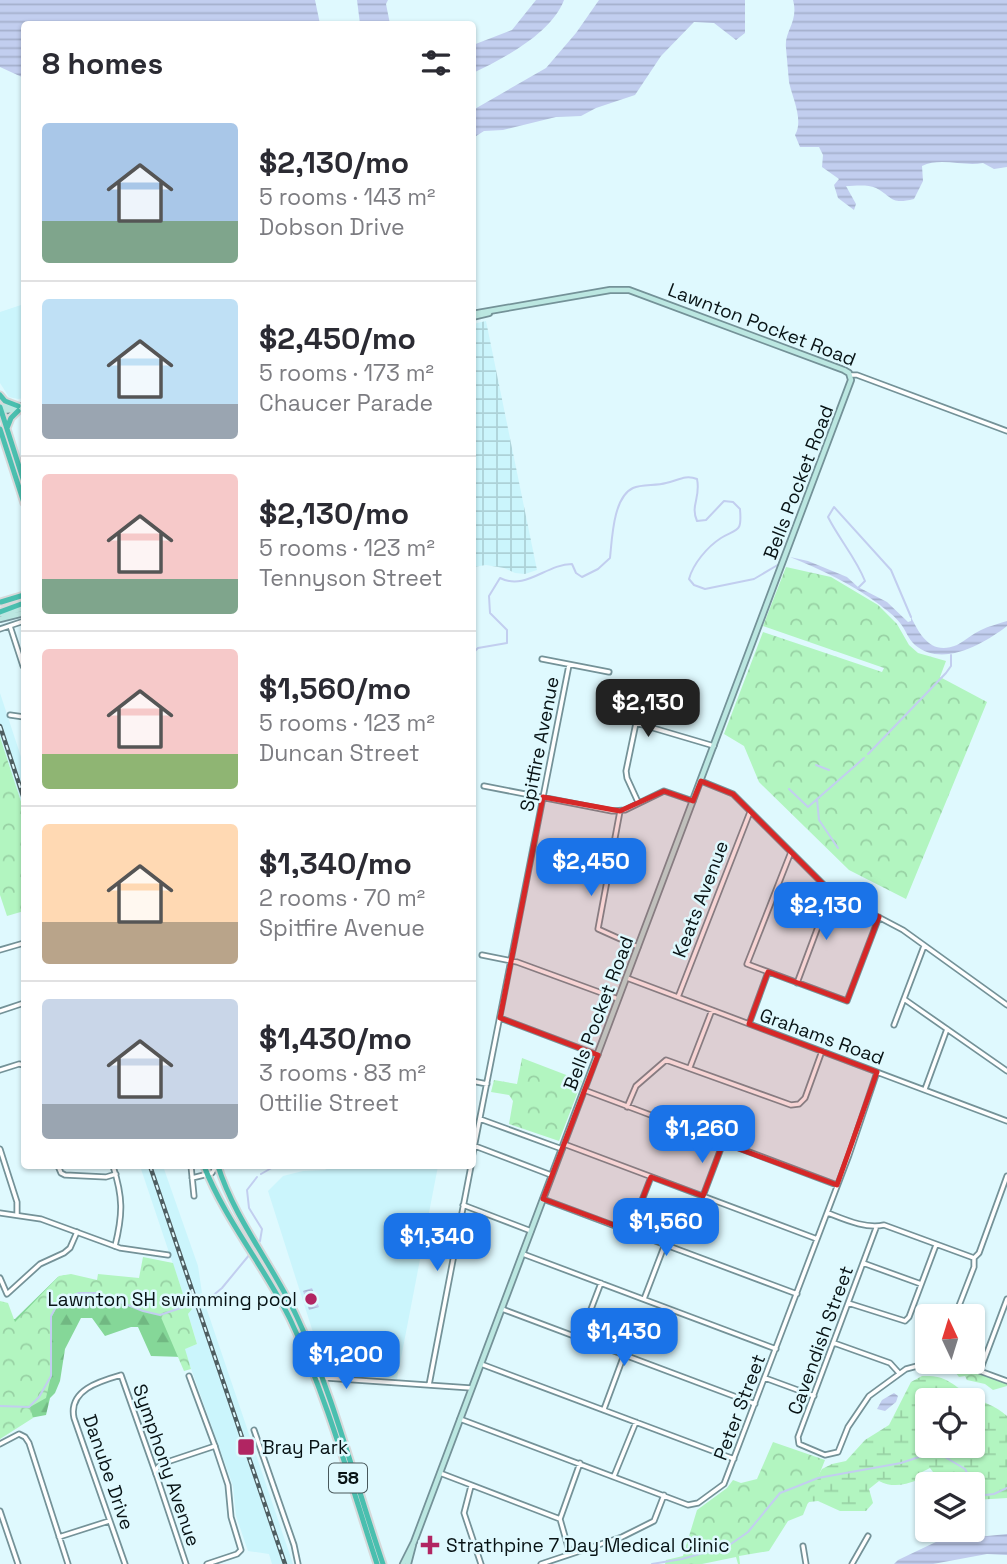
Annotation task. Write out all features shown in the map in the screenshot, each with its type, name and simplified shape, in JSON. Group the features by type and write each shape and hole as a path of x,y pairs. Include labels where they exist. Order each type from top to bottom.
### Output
{"highway":[{"path":"0,395 5,401 21,408 4,428"},
{"path":"0,409 21,492"},
{"path":"4,428 21,474"},
{"path":"0,600 21,596"},
{"path":"0,615 21,609"},
{"name":"58","path":"205,1169 262,1269 318,1379"},
{"name":"58","path":"218,1169 232,1201 299,1321 383,1563"}],"main road":[{"name":"Lawnton Pocket Road","path":"476,315 610,290 629,290 844,370 850,375"},
{"name":"Bells Pocket Road","path":"405,1564 847,392 850,375"},
{"path":"0,409 21,408"}],"street":[{"name":"Lawnton Pocket Road","path":"850,375 857,375 1007,431"},
{"path":"0,629 21,622"},
{"path":"10,626 21,660"},
{"path":"542,659 609,673"},
{"name":"Spitfire Avenue","path":"476,1141 569,665"},
{"path":"10,715 21,717"},
{"path":"638,802 626,778 636,723 714,746"},
{"path":"701,781 726,790 831,892 903,930 1007,1005"},
{"path":"484,786 620,811 664,791 693,801"},
{"path":"620,811 598,929 638,947"},
{"name":"Keats Avenue","path":"678,997 750,811"},
{"path":"791,852 747,964 847,1002 879,917"},
{"path":"797,983 831,892"},
{"path":"0,950 21,944"},
{"path":"894,1025 924,946"},
{"path":"482,955 511,960 618,999"},
{"path":"749,1024 768,972"},
{"name":"Grahams Road","path":"626,978 1007,1121"},
{"path":"904,999 1007,1071"},
{"path":"0,1011 21,1004"},
{"path":"691,1067 712,1010"},
{"path":"500,1018 598,1055"},
{"path":"924,1090 947,1029"},
{"path":"627,1107 636,1086 662,1062 670,1060 795,1105 804,1098 822,1051"},
{"path":"0,1070 21,1064"},
{"name":"Peter Street","path":"460,1419 688,1505 698,1503 724,1483 797,1294 877,1072"},
{"path":"476,1082 487,1084"},
{"path":"584,1090 837,1185"},
{"path":"480,1119 651,1177 817,1239"},
{"path":"703,1196 723,1143"},
{"path":"476,1146 552,1176"},
{"path":"0,1149 17,1202 17,1214"},
{"path":"59,1169 65,1175 106,1177 116,1174"},
{"path":"114,1169 122,1206 115,1246"},
{"path":"191,1169 194,1196"},
{"path":"192,1178 208,1175 215,1169"},
{"path":"429,1385 470,1169"},
{"path":"960,1304 974,1267 974,1258 979,1253 1007,1176"},
{"path":"630,1231 651,1177"},
{"path":"543,1199 797,1294"},
{"path":"463,1205 531,1231"},
{"path":"827,1212 876,1228 884,1225 974,1258"},
{"path":"0,1213 49,1222 115,1246 168,1255"},
{"name":"Cavendish Street","path":"876,1228 798,1441 802,1447 825,1455 838,1452 848,1427 864,1401 900,1373"},
{"path":"0,1278 7,1294 40,1264 64,1253 77,1232"},
{"path":"426,1239 455,1245"},
{"path":"644,1299 665,1244"},
{"path":"848,1303 905,1321 909,1317 936,1245"},
{"path":"523,1254 776,1349"},
{"path":"262,1269 269,1263"},
{"path":"863,1263 921,1284"},
{"path":"580,1338 601,1283"},
{"path":"985,1358 1007,1299"},
{"path":"502,1309 755,1404"},
{"path":"834,1343 890,1363 900,1373 915,1366"},
{"path":"604,1409 624,1355"},
{"path":"481,1364 734,1459"},
{"path":"985,1373 1007,1381"},
{"name":"Symphony Avenue","path":"121,1375 186,1564"},
{"name":"Danube Drive","path":"121,1375 86,1388 76,1401 73,1412 125,1564"},
{"path":"189,1376 228,1485 231,1517 241,1550 207,1564"},
{"path":"765,1378 814,1396"},
{"path":"318,1379 471,1388"},
{"path":"614,1476 636,1422"},
{"path":"254,1430 294,1545 298,1564"},
{"path":"0,1444 19,1434 29,1443 68,1564"},
{"path":"150,1458 160,1464 215,1446"},
{"path":"570,1554 560,1519 580,1463"},
{"path":"156,1474 160,1464"},
{"path":"440,1474 560,1519"},
{"path":"471,1486 463,1507 481,1564"},
{"path":"541,1564 622,1538 654,1521 664,1496"},
{"path":"0,1511 18,1564"},
{"path":"59,1537 109,1521"},
{"path":"852,1564 868,1536"},
{"path":"803,1546 806,1564"}],"highlighted area":[{"path":"701,781 733,794 831,892 879,917 847,1001 768,972 749,1024 877,1072 837,1185 723,1143 703,1196 651,1177 630,1231 543,1199 598,1055 500,1018 543,797 620,811 664,791 693,801"}],"shaded area":[{"path":"0,0 315,0 319,21 21,21 21,77 0,67"},
{"path":"357,0 388,0 386,4 389,21 360,21"},
{"path":"536,0 564,0 549,24 538,34 476,71 476,44 512,30"},
{"path":"599,0 745,0 745,33 736,40 714,23 694,22 661,56 635,95 581,116 556,117 503,130 484,131 476,136 476,108 546,68 576,33"},
{"path":"793,0 1007,0 1007,167 994,169 983,163 929,163 922,166 923,181 914,199 896,201 869,186 846,186 856,204 854,210 838,198 834,185 839,179 822,167 823,155 819,147 800,147 795,135 798,116 789,82 786,48 794,14"},
{"path":"21,305 21,398 9,397 0,383 0,312"},
{"path":"486,321 537,570 525,574 486,565 476,567 476,323"},
{"path":"790,557 808,561 847,577 858,587 887,602 908,622 911,617 918,631 933,646 948,648 987,627 1007,621 1007,626 987,640 963,651 950,654 926,652 913,643 896,618 870,598 836,578"},
{"path":"0,693 21,757 21,802 0,737"},
{"path":"141,1169 164,1169 198,1266 202,1293 198,1297 201,1305 206,1307 293,1564 272,1564 269,1554 248,1551 236,1516 233,1486 184,1349 197,1344 188,1314 192,1308 189,1299 184,1297"},
{"path":"437,1169 397,1379 325,1370 268,1191 283,1176 303,1171"},
{"name":"Lawnton SH swimming pool","path":"312,1288 319,1307 309,1310 303,1291"},
{"path":"894,1393 898,1396 896,1402 885,1411 877,1409 882,1400"},
{"path":"1007,1534 1007,1555 987,1554 933,1564 894,1564 936,1542 985,1542 985,1536"}],"green space":[{"path":"786,567 831,577 878,605 897,624 909,645 918,653 946,661 940,677 987,702 906,899 849,870 759,782 744,746 724,734 763,632 882,672 884,668 763,626"},
{"path":"0,737 21,802 21,912 7,916 0,895"},
{"path":"522,1058 582,1081 559,1141 509,1124 513,1101 509,1095 491,1092 494,1080 517,1084"},
{"path":"143,1257 173,1263 184,1297 189,1299 192,1309 188,1314 197,1344 185,1349 191,1369 184,1371 160,1315 97,1293 79,1293 60,1300 52,1316 51,1376 46,1398 30,1407 33,1418 0,1439 0,1301 8,1303 15,1322 59,1276 71,1274 97,1280 98,1274 139,1278"},
{"path":"66,1275 183,1306 183,1357 151,1356 138,1327 105,1336 92,1318 81,1318 65,1349 60,1381 50,1398 46,1415 30,1418 0,1414 0,1306 9,1319 15,1319 58,1277"},
{"path":"957,1374 983,1374 1007,1383 1007,1386 993,1390 985,1384 967,1380 965,1376 959,1377"},
{"path":"922,1376 942,1378 960,1388 915,1388 915,1458 985,1458 985,1403 998,1409 1007,1416 1007,1498 985,1499 985,1472 933,1472 930,1468 915,1472 915,1481 908,1483 894,1485 879,1481 869,1489 873,1503 866,1511 840,1511 818,1501 809,1502 797,1512 822,1469 846,1461 865,1440 889,1425 911,1382"},
{"path":"773,1442 825,1460 803,1515 788,1521 769,1551 739,1556 740,1564 736,1557 702,1564 665,1564 666,1560 683,1556 697,1510 727,1488 733,1480 741,1483 757,1479"}],"waterway":[{"path":"476,650 507,643 507,630 490,613 489,596 500,578 519,581 572,564 576,573 582,577 598,569 610,558 617,509 626,493 633,488 693,478 697,479 697,521 706,520 724,501 733,502 740,509 738,529 721,538 701,556 689,579 694,585 705,589 754,579 781,563"},
{"path":"858,588 865,581 828,517 834,507 891,570 911,617"},
{"path":"868,754 946,673 951,666 951,655"},
{"path":"789,789 808,807 864,758"},
{"path":"816,765 829,770"},
{"path":"817,799 819,820 838,848"},
{"path":"261,1174 270,1169"},
{"path":"253,1249 260,1241 262,1229 249,1208 247,1190 257,1177"},
{"path":"0,1406 29,1407 39,1397 51,1376 51,1316 60,1300 79,1293 97,1293 160,1315 210,1298 222,1288 250,1254"},
{"path":"652,1564 728,1546 748,1532 780,1493 818,1478 901,1463 925,1455 945,1457 965,1469 973,1484 985,1495 1007,1488"}],"railway":[{"path":"0,726 21,790"},
{"path":"151,1169 285,1564"}],"place":[{"name":"Lawnton SH swimming pool","path":"311,1299"},
{"name":"Bray Park","path":"246,1447"},
{"name":"Strathpine 7 Day Medical Clinic","path":"430,1545"}]}
